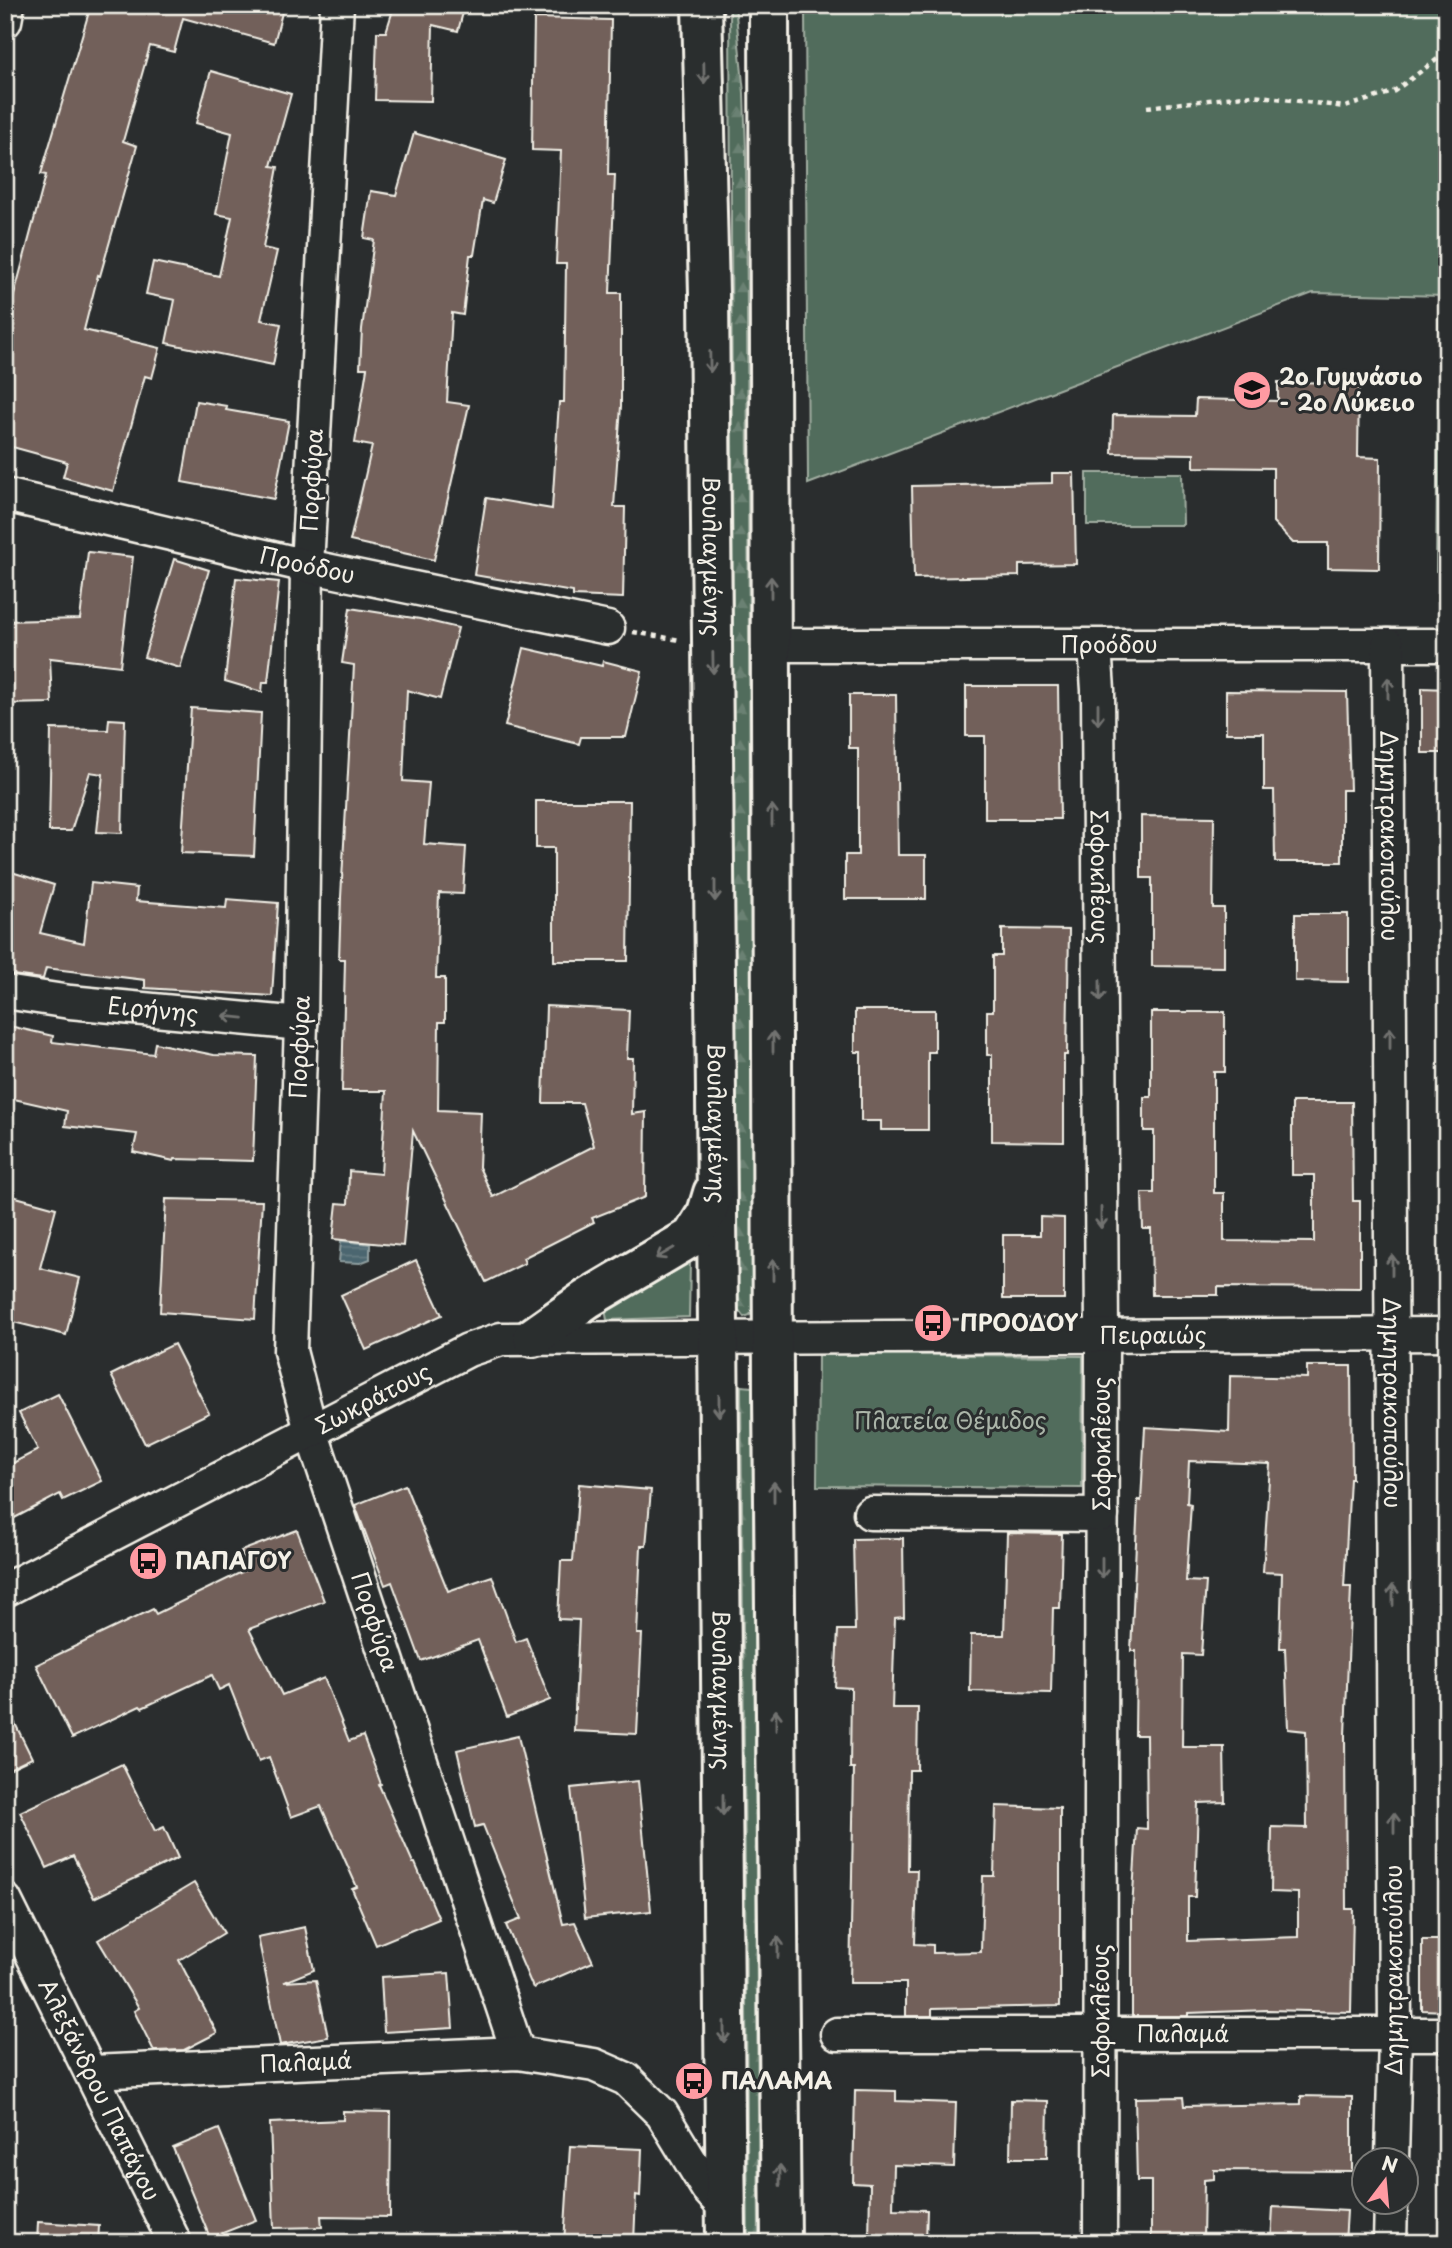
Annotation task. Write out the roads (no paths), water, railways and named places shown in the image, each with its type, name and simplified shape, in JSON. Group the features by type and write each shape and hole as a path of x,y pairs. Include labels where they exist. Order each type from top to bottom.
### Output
{"main road":[{"name":"Βουλιαγμένης","path":"702,5 713,645 726,2226"},
{"path":"769,5 774,1338 781,2243"},
{"path":"533,1337 587,1299 692,1237 707,1213 717,1181"}],"street":[{"path":"5,21 8,5"},
{"name":"Πορφύρα","path":"337,5 307,566 301,1024 290,1351 311,1431 519,2053"},
{"name":"Προόδου","path":"5,495 307,566 608,628"},
{"name":"Προόδου","path":"772,645 1447,645"},
{"name":"Δημητρακοπούλου","path":"1388,645 1395,2034 1392,2146"},
{"name":"Σοφοκλέους","path":"1095,646 1098,704 1102,1336 1100,2243"},
{"name":"Ειρήνης","path":"5,992 70,1002 301,1024"},
{"name":"Πειραιώς","path":"774,1338 1447,1334"},
{"name":"Σωκράτους","path":"5,1590 468,1350 501,1339 774,1338"},
{"path":"870,1513 1102,1515"},
{"name":"Αλεξάνδρου Παπάγου","path":"5,1900 176,2243"},
{"name":"Παλαμά","path":"836,2034 1447,2034"},
{"name":"Παλαμά","path":"92,2072 519,2053 594,2065 626,2079 662,2115 707,2188 726,2226"},
{"path":"155,2243 156,2202"},
{"path":"1390,2243 1391,2216"}],"water":[{"path":"341,1241 370,1244 370,1259 360,1263 339,1262"}],"place":[{"name":"2ο Γυμνάσιο - 2ο Λύκειο","path":"1252,390"},
{"name":"ΠΡΟΟΔΟΥ","path":"933,1323"},
{"name":"ΠΑΠΑΓΟΥ","path":"148,1561"},
{"name":"ΠΑΛΑΜΑ","path":"694,2081"}],"park label":[{"name":"Πλατεία Θέμιδος","path":"950,1421"}]}
